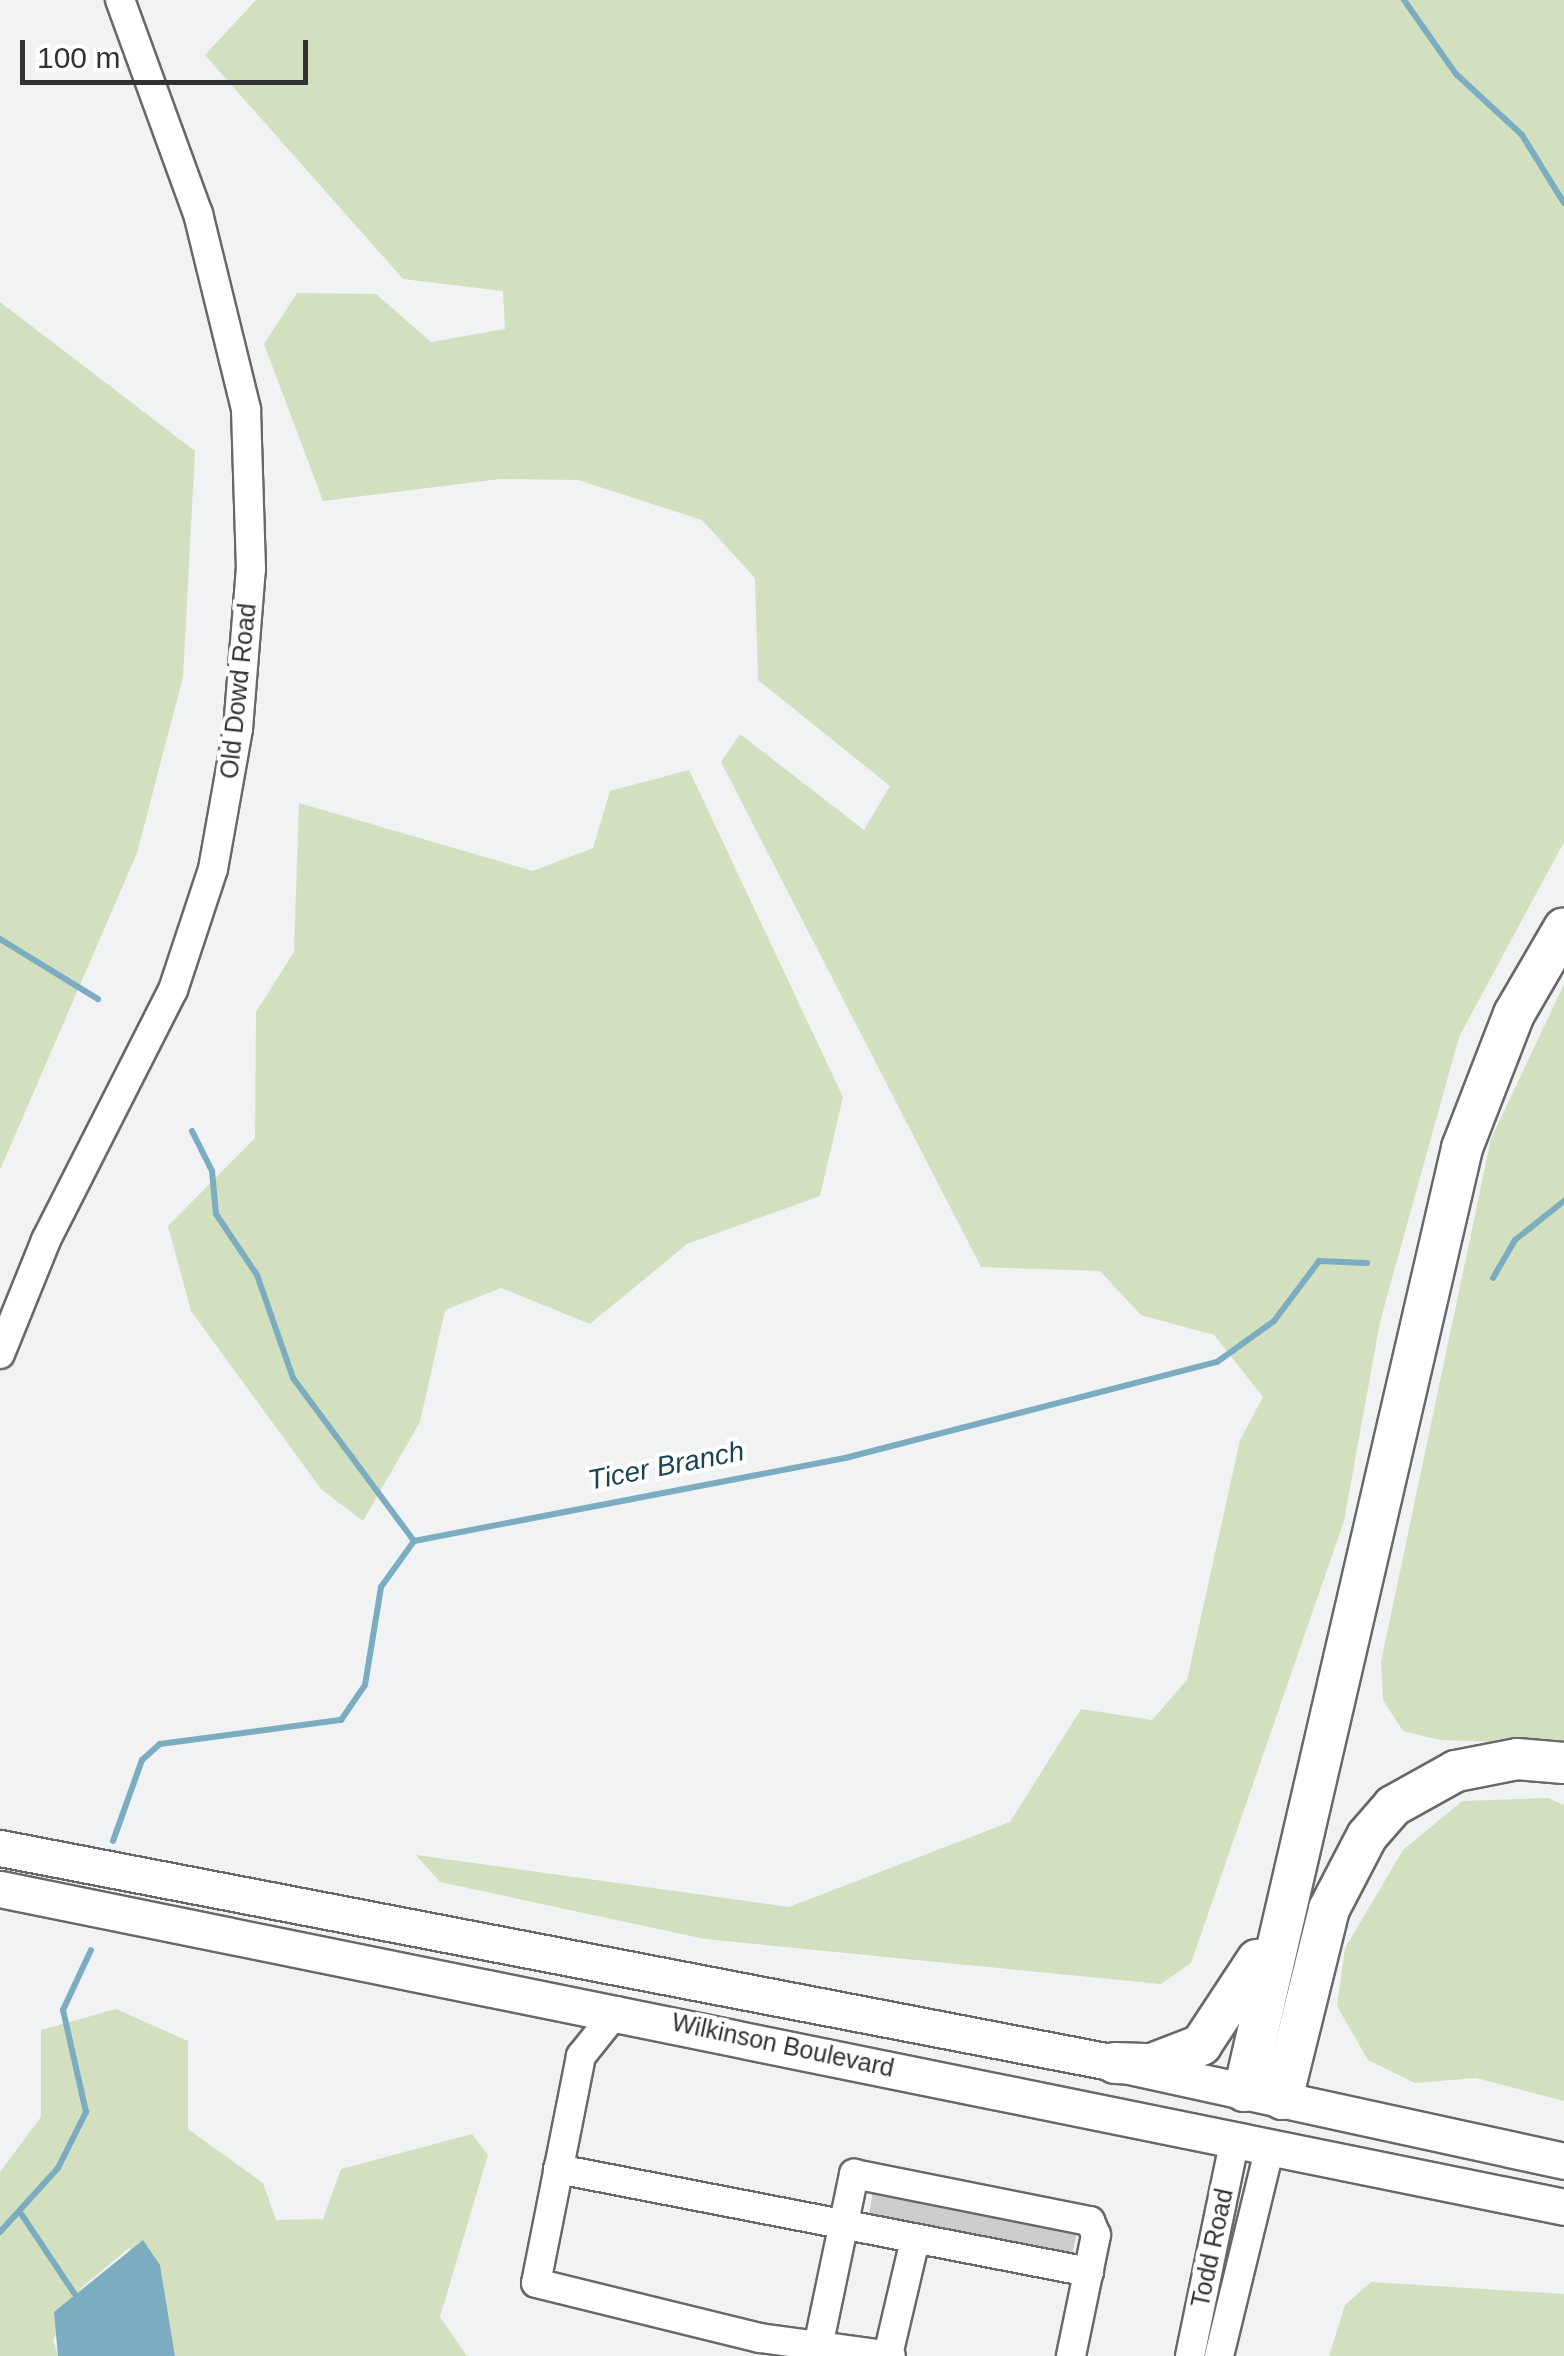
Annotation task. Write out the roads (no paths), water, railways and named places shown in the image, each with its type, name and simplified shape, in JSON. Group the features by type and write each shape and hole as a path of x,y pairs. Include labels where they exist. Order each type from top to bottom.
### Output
{"highway":[{"path":"1263,2095 1282,1906 1462,1148 1514,1014 1564,928"},
{"path":"1263,2095 1329,1909 1367,1836 1393,1806 1456,1771 1517,1758 1564,1762"},
{"path":"1115,2064 1152,2064 1201,2046 1240,1996 1282,1906"}],"main road":[{"name":"Wilkinson Boulevard","path":"0,1848 1115,2064 1564,2161"},
{"name":"Wilkinson Boulevard","path":"0,1889 617,2011 1564,2207"},
{"path":"1234,2139 1263,2095"},
{"path":"1263,2095 1270,2146"}],"street":[{"name":"Old Dowd Road","path":"0,1354 46,1240 173,990 213,869 238,728 250,569 246,409 198,214 120,0"},
{"path":"563,2001 580,2056 536,2283 758,2347 818,2342 890,2356 965,2244"},
{"path":"580,2056 617,2011"},
{"name":"Todd Road","path":"1190,2356 1234,2139"},
{"name":"Todd Road","path":"1219,2356 1270,2146"},
{"path":"558,2169 842,2226 965,2244 1089,2272"},
{"path":"818,2342 854,2174 977,2204 1090,2221 1096,2235 1072,2356"}],"water":[{"path":"143,2240 160,2265 175,2356 58,2356 54,2312"}],"waterway":[{"path":"1404,0 1456,74 1522,135 1564,203"},
{"path":"0,939 98,999"},
{"path":"192,1131 212,1171 216,1214 257,1275 293,1378 414,1541"},
{"name":"Ticer Branch","path":"1493,1278 1515,1240 1564,1201"},
{"name":"Ticer Branch","path":"113,1841 142,1760 160,1744 341,1720 365,1685 381,1587 414,1541 849,1457 1217,1362 1274,1321 1319,1261 1367,1263"},
{"name":"Ticer Branch","path":"0,2232 58,2168 86,2112 63,2010 91,1950"},
{"path":"22,2215 74,2293"}],"tunnel":[{"path":"882,2222 887,2192"},
{"path":"904,2226 911,2196"},
{"path":"925,2232 932,2201"},
{"path":"946,2236 953,2207"},
{"path":"967,2240 974,2211"},
{"path":"991,2245 999,2215"},
{"path":"1012,2248 1019,2218"},
{"path":"1034,2254 1043,2223"},
{"path":"1057,2256 1064,2227"}]}
